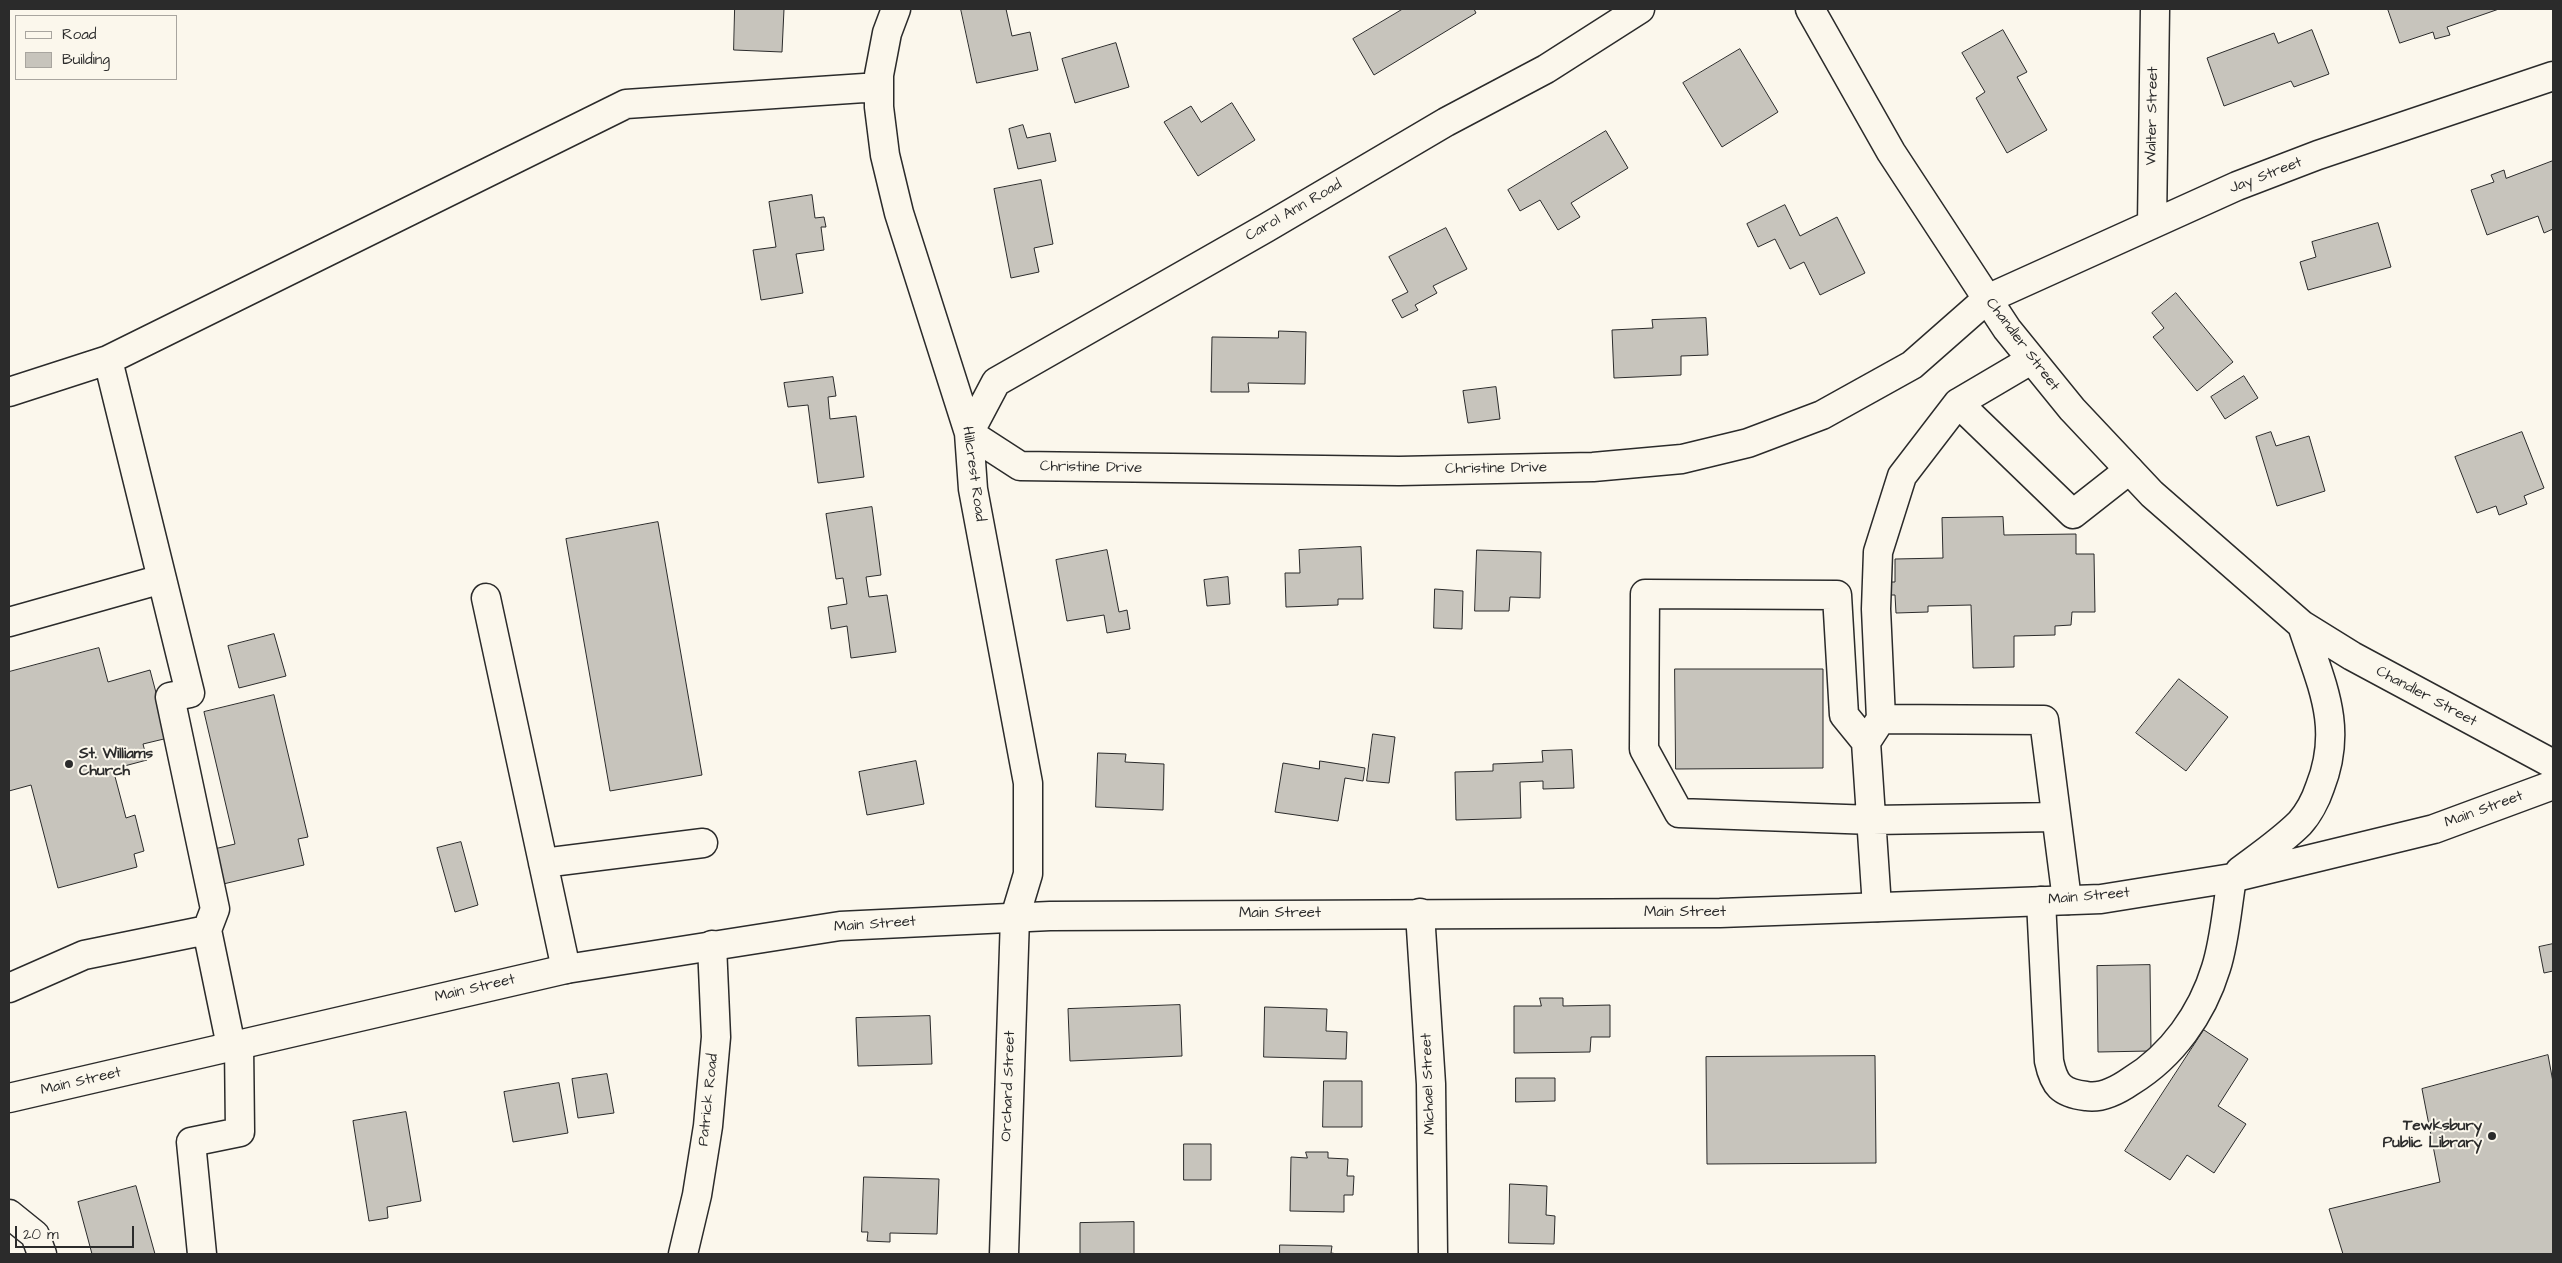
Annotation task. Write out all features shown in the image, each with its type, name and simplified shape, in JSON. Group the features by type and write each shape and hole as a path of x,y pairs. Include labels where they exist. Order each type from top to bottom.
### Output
{"street":[{"name":"Hillcrest Road","path":"896,9 887,33 879,75 879,107 885,155 899,213 969,432 973,489 1028,784 1028,874 1015,917"},
{"name":"Carol Ann Road","path":"969,432 996,382 1266,228 1446,122 1546,69 1640,9"},
{"name":"Chandler Street","path":"1810,9 1891,152 2006,329 2072,409 2152,494 2302,626 2352,656 2553,764"},
{"name":"Walter Street","path":"2152,224 2155,9"},
{"name":"Jay Street","path":"1987,299 2237,186 2318,155 2553,76"},
{"path":"9,392 108,360 626,104 879,87"},
{"name":"Christine Drive","path":"969,432 1020,466 1398,471 1593,467 1682,460 1748,442 1822,415 1912,365 1987,299"},
{"path":"108,360 190,693 170,696 215,909 208,930 235,1045 240,1132 191,1142 202,1254"},
{"path":"1866,742 1881,719 1876,609 1878,552 1902,476 1958,403 2032,360"},
{"path":"1958,403 2073,514 2129,470"},
{"path":"9,622 162,579"},
{"path":"1877,907 1873,820 1866,742 1844,715 1837,595 1645,594 1644,749 1679,813 1873,820 2056,817"},
{"path":"486,598 566,969"},
{"path":"1881,719 2044,720 2056,817 2050,1061 2053,1079 2068,1094 2095,1098 2121,1088 2148,1071 2196,1018 2216,968 2232,878 2301,822 2317,795 2328,766 2332,741 2330,711 2302,626"},
{"name":"Main Street","path":"9,1096 566,969 840,926 1015,917 1720,913 2101,899 2232,878 2434,829 2553,785"},
{"path":"543,863 703,843"},
{"name":"Michael Street","path":"1420,914 1431,1084 1433,1254"},
{"name":"Orchard Street","path":"1004,1254 1015,917"},
{"path":"9,988 84,955 208,930"},
{"name":"Patrick Road","path":"684,1254 697,1195 708,1126 716,1037 712,945"},
{"path":"9,1214 35,1235 42,1254"}],"building":[{"path":"735,9 784,9 782,52 734,50"},
{"path":"961,9 1006,9 1012,36 1030,32 1038,70 977,83"},
{"path":"1403,9 1474,9 1476,13 1374,75 1353,39"},
{"path":"2388,9 2499,9 2447,27 2450,35 2435,39 2433,32 2400,43"},
{"path":"2003,30 2027,72 2017,77 2047,130 2007,153 1976,98 1985,92 1962,53"},
{"path":"2312,30 2329,74 2294,87 2291,81 2224,106 2207,58 2274,33 2278,43"},
{"path":"1116,43 1129,87 1075,103 1062,59"},
{"path":"1740,49 1778,112 1722,147 1683,83"},
{"path":"1232,103 1255,140 1198,176 1164,122 1191,106 1201,122"},
{"path":"1023,125 1027,138 1050,133 1056,161 1018,169 1009,129"},
{"path":"1606,131 1628,168 1571,203 1580,217 1558,230 1540,200 1520,211 1508,190"},
{"path":"2553,161 2553,229 2544,233 2538,216 2487,235 2471,190 2494,182 2491,175 2504,170 2506,178"},
{"path":"1041,180 1053,244 1034,248 1039,272 1011,278 994,189"},
{"path":"812,195 815,218 824,217 826,227 821,227 824,250 796,254 803,293 761,300 753,250 776,247 769,202"},
{"path":"1785,205 1800,236 1837,217 1865,273 1820,295 1804,262 1790,269 1775,239 1758,247 1747,224"},
{"path":"2378,223 2391,267 2308,290 2300,262 2316,257 2312,242"},
{"path":"1446,228 1467,269 1433,286 1437,293 1415,305 1418,310 1402,318 1392,300 1408,292 1389,257"},
{"path":"2176,293 2233,362 2197,391 2153,337 2164,328 2152,313"},
{"path":"1706,318 1708,355 1681,356 1681,375 1614,378 1612,330 1653,328 1652,320"},
{"path":"1279,331 1306,332 1305,384 1248,383 1249,392 1211,392 1212,337 1278,338"},
{"path":"2244,376 2258,398 2225,419 2211,397"},
{"path":"833,377 836,396 828,397 830,419 856,416 864,477 818,483 808,405 788,407 784,383"},
{"path":"1496,387 1500,419 1468,423 1463,391"},
{"path":"2271,432 2276,446 2309,436 2325,491 2277,506 2256,437"},
{"path":"2522,432 2544,488 2524,496 2527,504 2499,515 2496,506 2477,513 2455,457"},
{"path":"872,507 881,575 866,577 869,597 887,595 896,652 851,658 847,626 831,629 828,607 847,604 843,578 836,579 826,514"},
{"path":"2003,517 2004,535 2076,534 2076,554 2094,554 2095,612 2072,612 2071,625 2055,626 2055,635 2014,636 2014,667 1973,668 1971,605 1928,606 1928,612 1896,613 1895,595 1885,595 1884,582 1895,582 1895,559 1943,558 1942,518"},
{"path":"658,522 702,775 610,791 566,539"},
{"path":"1361,547 1363,599 1338,599 1338,605 1286,607 1285,573 1300,573 1299,550"},
{"path":"1107,550 1119,612 1127,610 1130,629 1107,633 1104,615 1067,621 1056,560"},
{"path":"1477,550 1541,552 1540,598 1510,597 1509,611 1475,611"},
{"path":"1228,577 1230,604 1207,606 1204,580"},
{"path":"1435,589 1463,591 1462,629 1434,628"},
{"path":"274,634 286,676 239,688 228,646"},
{"name":"St. Williams Church","path":"99,648 108,682 150,670 168,738 143,744 147,760 113,769 126,818 135,815 144,851 134,854 137,867 58,888 31,785 9,791 9,672"},
{"path":"1675,669 1823,669 1823,768 1676,769"},
{"path":"2179,679 2228,717 2186,771 2136,733"},
{"path":"274,695 308,837 298,839 304,865 219,885 210,850 235,844 204,712"},
{"path":"1373,734 1395,737 1389,783 1367,781"},
{"path":"1572,750 1574,788 1543,789 1543,781 1520,782 1521,818 1456,820 1455,772 1493,771 1493,764 1543,762 1542,751"},
{"path":"1098,753 1126,754 1125,762 1164,764 1163,810 1096,807"},
{"path":"916,761 924,804 867,815 859,772"},
{"path":"1320,761 1365,768 1363,781 1345,778 1338,821 1275,812 1283,763 1319,769"},
{"path":"461,842 478,905 455,912 437,848"},
{"path":"2553,944 2553,971 2544,973 2539,947"},
{"path":"2150,965 2151,1051 2098,1052 2097,966"},
{"path":"1540,998 1563,998 1563,1006 1610,1005 1610,1037 1591,1037 1590,1052 1514,1053 1514,1006 1541,1006"},
{"path":"1180,1005 1182,1056 1070,1061 1068,1009"},
{"path":"1265,1007 1327,1009 1326,1031 1347,1032 1346,1059 1264,1057"},
{"path":"930,1016 932,1064 858,1066 856,1018"},
{"path":"2204,1030 2248,1059 2218,1106 2246,1124 2214,1173 2187,1155 2170,1180 2125,1151"},
{"name":"Tewksbury Public Library","path":"2548,1055 2553,1082 2553,1254 2343,1254 2329,1209 2440,1182 2422,1089"},
{"path":"1875,1056 1876,1163 1707,1164 1706,1057"},
{"path":"607,1074 614,1113 578,1118 572,1079"},
{"path":"1516,1078 1555,1078 1555,1101 1516,1102"},
{"path":"1324,1081 1362,1081 1362,1127 1323,1127"},
{"path":"559,1083 568,1133 513,1142 504,1092"},
{"path":"406,1112 421,1201 387,1207 388,1218 369,1221 353,1121"},
{"path":"1184,1144 1211,1144 1211,1180 1184,1180"},
{"path":"1306,1152 1328,1152 1328,1158 1348,1159 1347,1176 1354,1176 1353,1195 1344,1195 1344,1212 1290,1211 1291,1157 1307,1158"},
{"path":"864,1177 939,1179 937,1234 890,1233 890,1242 867,1241 868,1232 862,1232"},
{"path":"1510,1184 1547,1186 1546,1215 1555,1216 1554,1244 1509,1243"},
{"path":"136,1186 155,1254 92,1254 78,1202"},
{"path":"1134,1222 1134,1254 1080,1254 1080,1223"},
{"path":"1280,1245 1332,1246 1331,1253 1338,1254 1280,1254"}],"place":[{"name":"St. Williams Church","path":"69,764"},
{"name":"Tewksbury Public Library","path":"2492,1136"}]}
